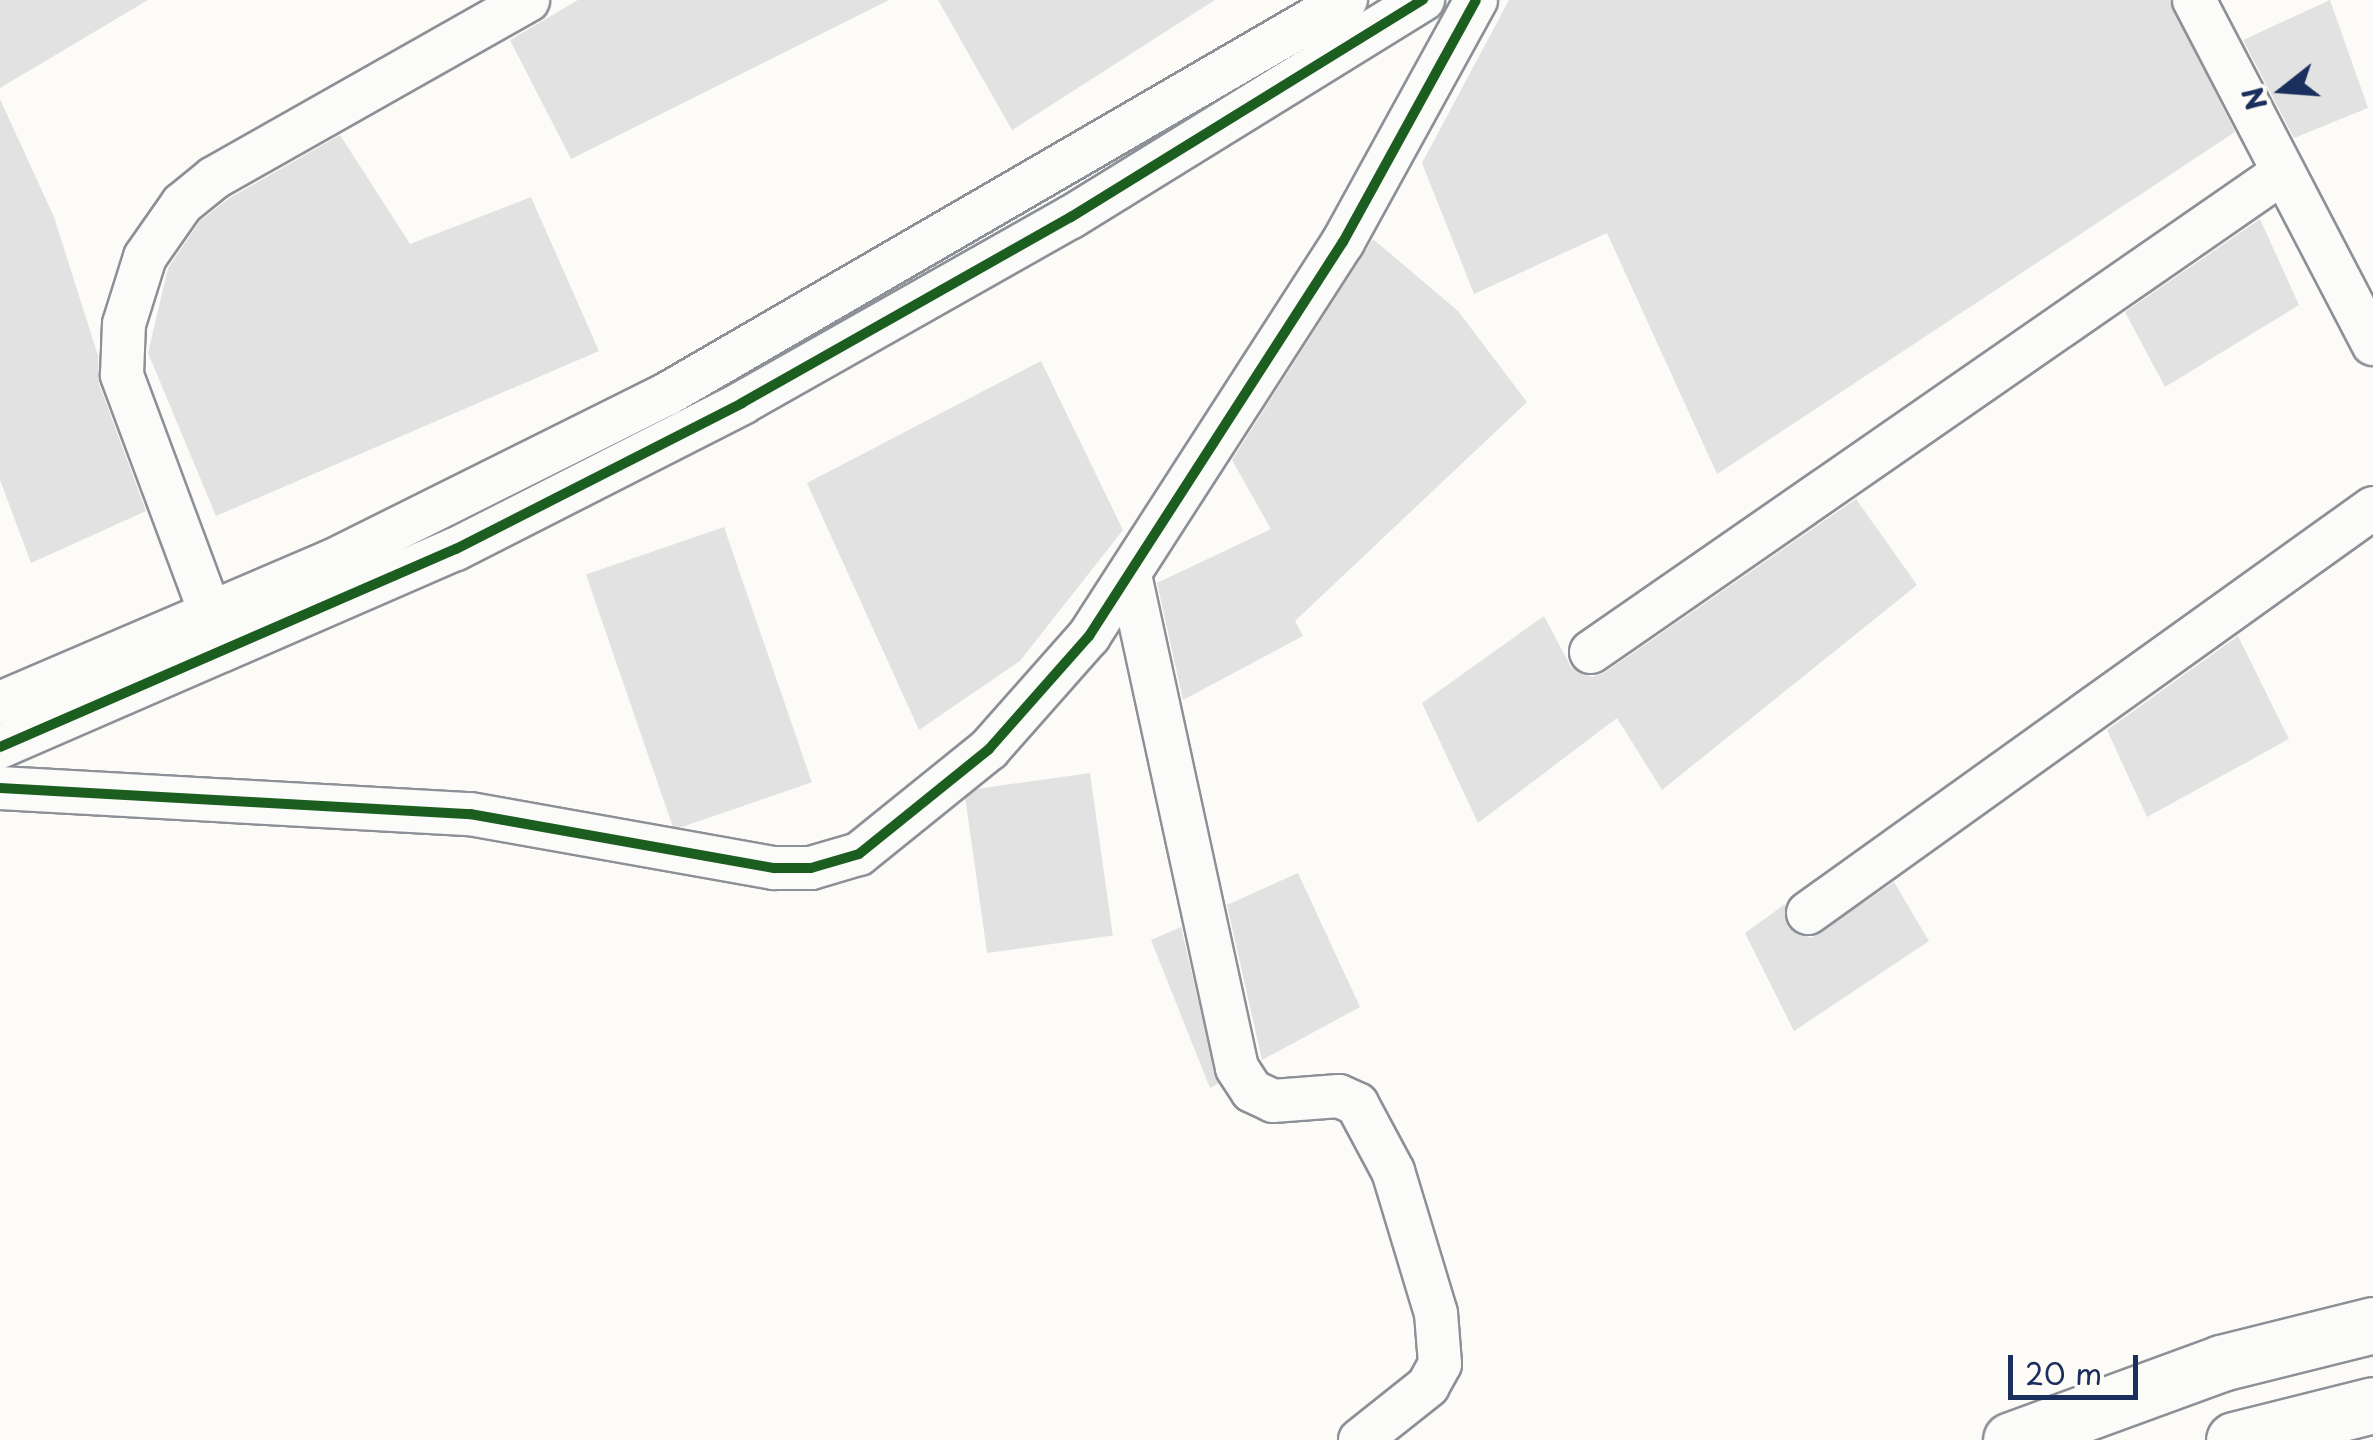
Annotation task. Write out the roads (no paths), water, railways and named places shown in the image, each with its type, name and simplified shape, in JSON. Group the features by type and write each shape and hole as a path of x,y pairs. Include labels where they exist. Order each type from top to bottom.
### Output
{"main road":[{"path":"2010,1440 2221,1363 2373,1326"},
{"path":"2234,1440 2373,1405"}],"street":[{"path":"217,631 122,375 124,324 145,257 182,204 214,178 528,0"},
{"path":"0,747 410,524 667,394 1346,0"},
{"path":"0,703 217,631 520,519 742,403 1071,217 1423,0"},
{"path":"0,788 470,814 811,868 882,839 988,748 1089,636 1344,242 1476,0"},
{"path":"2194,0 2279,174 2373,344"},
{"path":"1591,652 2279,174"},
{"path":"1808,913 2373,508"},
{"path":"1130,575 1237,1068 1252,1091 1273,1102 1339,1096 1357,1104 1394,1171 1436,1312 1440,1364 1428,1386 1360,1440"}]}
